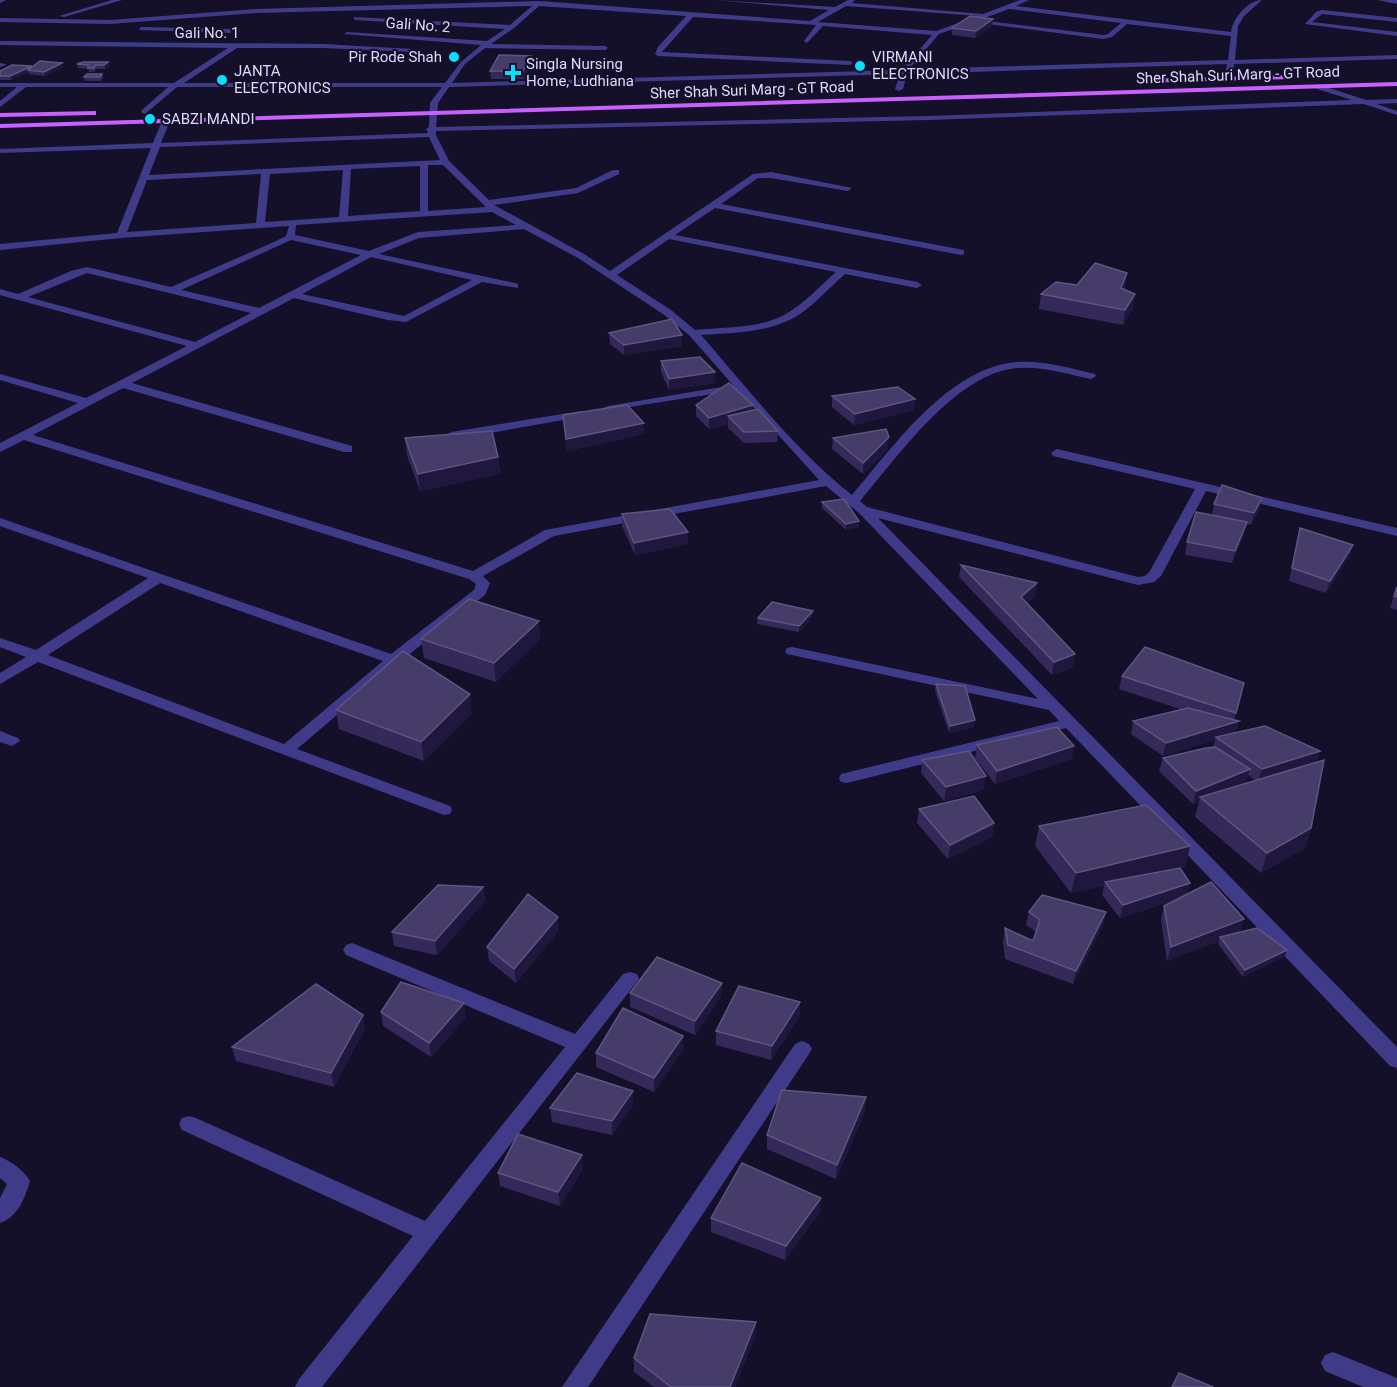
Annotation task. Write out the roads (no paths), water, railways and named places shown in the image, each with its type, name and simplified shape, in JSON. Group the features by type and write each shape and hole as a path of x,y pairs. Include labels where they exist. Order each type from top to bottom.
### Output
{"main road":[{"name":"Sher Shah Suri Marg - GT Road","path":"1135,81 1303,76"},
{"name":"Sher Shah Suri Marg - GT Road","path":"0,126 166,121 434,106 1397,84"},
{"path":"887,90 910,89"},
{"name":"Sher Shah Suri Marg - GT Road","path":"619,98 654,97"},
{"path":"135,112 157,111"},
{"path":"0,115 104,113"}],"street":[{"path":"98,0 116,1"},
{"path":"466,4 476,0"},
{"path":"584,7 600,0"},
{"path":"717,0 836,9"},
{"path":"772,4 780,0"},
{"path":"811,23 852,0"},
{"path":"921,10 938,0"},
{"path":"0,20 64,22 138,20 357,4 539,3 937,33 1026,0"},
{"path":"1229,78 1229,63 1237,20 1259,0"},
{"path":"1380,0 1397,2"},
{"path":"42,22 116,1"},
{"path":"255,3 256,11"},
{"path":"539,3 512,27 463,63 434,106 431,132 445,162 490,206 522,226 581,256 667,312 693,333 828,482 858,506 1397,1060"},
{"path":"845,4 986,15"},
{"path":"1008,7 1234,34"},
{"path":"1397,20 1322,12 1308,23 1397,34"},
{"path":"692,14 660,48 658,54 858,64"},
{"path":"355,18 512,27"},
{"path":"972,20 1103,37 1110,36 1126,22"},
{"path":"64,22 85,27 230,31"},
{"path":"807,41 821,24"},
{"path":"899,89 905,70 937,33"},
{"name":"Gali No. 2","path":"347,34 486,45 605,48"},
{"name":"Gali No. 1","path":"0,43 234,47 323,46 413,51"},
{"path":"145,112 174,86 234,47"},
{"path":"732,76 733,57"},
{"path":"0,85 448,85 1397,57"},
{"path":"0,105 23,86"},
{"path":"1317,86 1397,113"},
{"path":"0,151 431,132 1397,101"},
{"path":"121,235 166,121"},
{"path":"423,162 424,215"},
{"path":"144,178 445,162"},
{"path":"344,220 347,166"},
{"path":"260,226 266,170"},
{"path":"0,247 121,235 424,215 578,190 616,172"},
{"path":"610,275 756,176 763,174 848,188"},
{"path":"714,205 961,252"},
{"path":"290,237 293,224"},
{"path":"0,448 370,254 418,236 522,226"},
{"path":"668,236 917,285"},
{"path":"173,290 290,237 515,286"},
{"path":"19,297 74,273 87,270 261,312"},
{"path":"693,333 768,324 781,320 792,314 842,271"},
{"path":"294,295 388,317 406,319 482,278"},
{"path":"0,292 196,345"},
{"path":"858,506 921,426 969,382 990,371 1010,366 1030,365 1091,376"},
{"path":"0,377 87,402"},
{"path":"122,384 348,449"},
{"path":"436,438 741,386"},
{"path":"23,436 474,576 483,583 480,592 393,660 286,750"},
{"path":"1057,453 1397,532"},
{"path":"474,576 550,533 828,482"},
{"path":"858,506 1138,581 1149,579 1156,573 1202,487"},
{"path":"0,522 393,660"},
{"path":"0,680 159,577"},
{"path":"0,642 444,810"},
{"path":"792,651 1054,707"},
{"path":"847,778 1069,723"},
{"path":"352,950 579,1044"},
{"path":"307,1387 630,979"},
{"path":"574,1387 802,1048"},
{"path":"189,1124 430,1234"},
{"path":"0,1166 18,1181 15,1196 0,1214"},
{"path":"1333,1363 1391,1387"}],"place":[{"name":"Pir Rode Shah","path":"454,57"},
{"name":"VIRMANI ELECTRONICS","path":"860,66"},
{"name":"Singla Nursing Home, Ludhiana","path":"513,73"},
{"name":"JANTA ELECTRONICS","path":"222,80"},
{"name":"SABZI MANDI","path":"150,119"}]}
